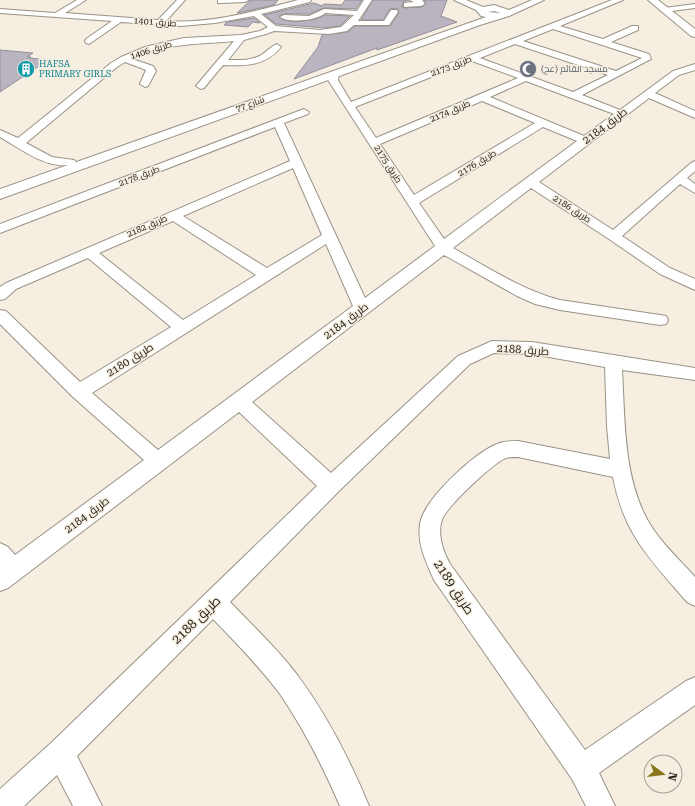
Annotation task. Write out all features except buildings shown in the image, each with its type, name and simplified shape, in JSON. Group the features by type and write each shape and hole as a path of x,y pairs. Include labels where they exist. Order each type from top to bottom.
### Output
{"street":[{"path":"57,15 82,0"},
{"path":"160,22 181,0"},
{"path":"221,0 245,0"},
{"name":"طريق 1401","path":"0,11 181,24 206,22 256,14 289,2 307,0"},
{"path":"256,14 273,28 322,35 344,29 352,23 368,0"},
{"path":"458,0 493,12"},
{"path":"469,0 493,12"},
{"name":"شارع 77","path":"0,188 472,21 493,12 531,0"},
{"name":"شارع 77","path":"0,194 320,79 334,77 482,21 493,12 540,0"},
{"name":"طريق 2173","path":"349,106 619,0"},
{"path":"652,0 695,34"},
{"path":"664,10 695,6"},
{"path":"256,14 309,18 319,15 324,11 358,13"},
{"path":"6,19 18,12"},
{"path":"352,23 376,24 386,22 394,12"},
{"path":"89,41 120,19"},
{"path":"195,41 203,31 206,22"},
{"path":"552,26 646,56 647,59 575,95"},
{"name":"طريق 1406","path":"19,143 108,70 124,59 139,52 169,44 241,38 273,28"},
{"path":"604,42 635,28"},
{"path":"201,86 241,38"},
{"path":"515,42 615,74"},
{"path":"220,62 254,62 264,59 277,47"},
{"path":"473,58 575,95 622,114"},
{"path":"124,59 150,68 151,71 145,84"},
{"name":"طريق 2184","path":"4,568 158,461 676,73 695,67"},
{"name":"طريق 2175","path":"334,77 349,106 443,248"},
{"name":"طريق 2174","path":"374,143 526,78"},
{"path":"649,94 695,115"},
{"path":"482,97 586,141"},
{"name":"طريق 2178","path":"0,229 304,112"},
{"path":"278,122 362,309"},
{"name":"طريق 2176","path":"412,202 542,123"},
{"path":"0,133 49,160 70,162"},
{"path":"44,172 49,160"},
{"name":"طريق 2182","path":"0,295 11,286 296,162"},
{"path":"614,236 695,165"},
{"path":"680,179 695,189"},
{"name":"طريق 2186","path":"530,182 614,236 665,272 695,285"},
{"path":"173,215 267,275"},
{"name":"طريق 2180","path":"79,392 329,236"},
{"path":"443,248 522,292 540,300 560,305 660,320"},
{"path":"89,252 182,328"},
{"path":"0,315 79,392 158,461"},
{"name":"طريق 2188","path":"3,806 61,753 331,486 464,360 492,347 532,348 695,374"},
{"path":"613,362 620,470 633,514 641,529 654,547 695,594"},
{"path":"239,401 331,486"},
{"name":"طريق 2189","path":"601,806 582,769 442,572 432,552 429,532 432,515 440,503 491,456 504,450 518,449 620,470"},
{"path":"214,603 263,654 287,683 311,718 321,736 355,806"},
{"path":"582,769 695,690"},
{"path":"61,753 88,806"}],"place":[{"name":"HAFSA PRIMARY GIRLS","path":"26,69"},
{"name":"مسجد القائم (عج)","path":"528,69"}]}
